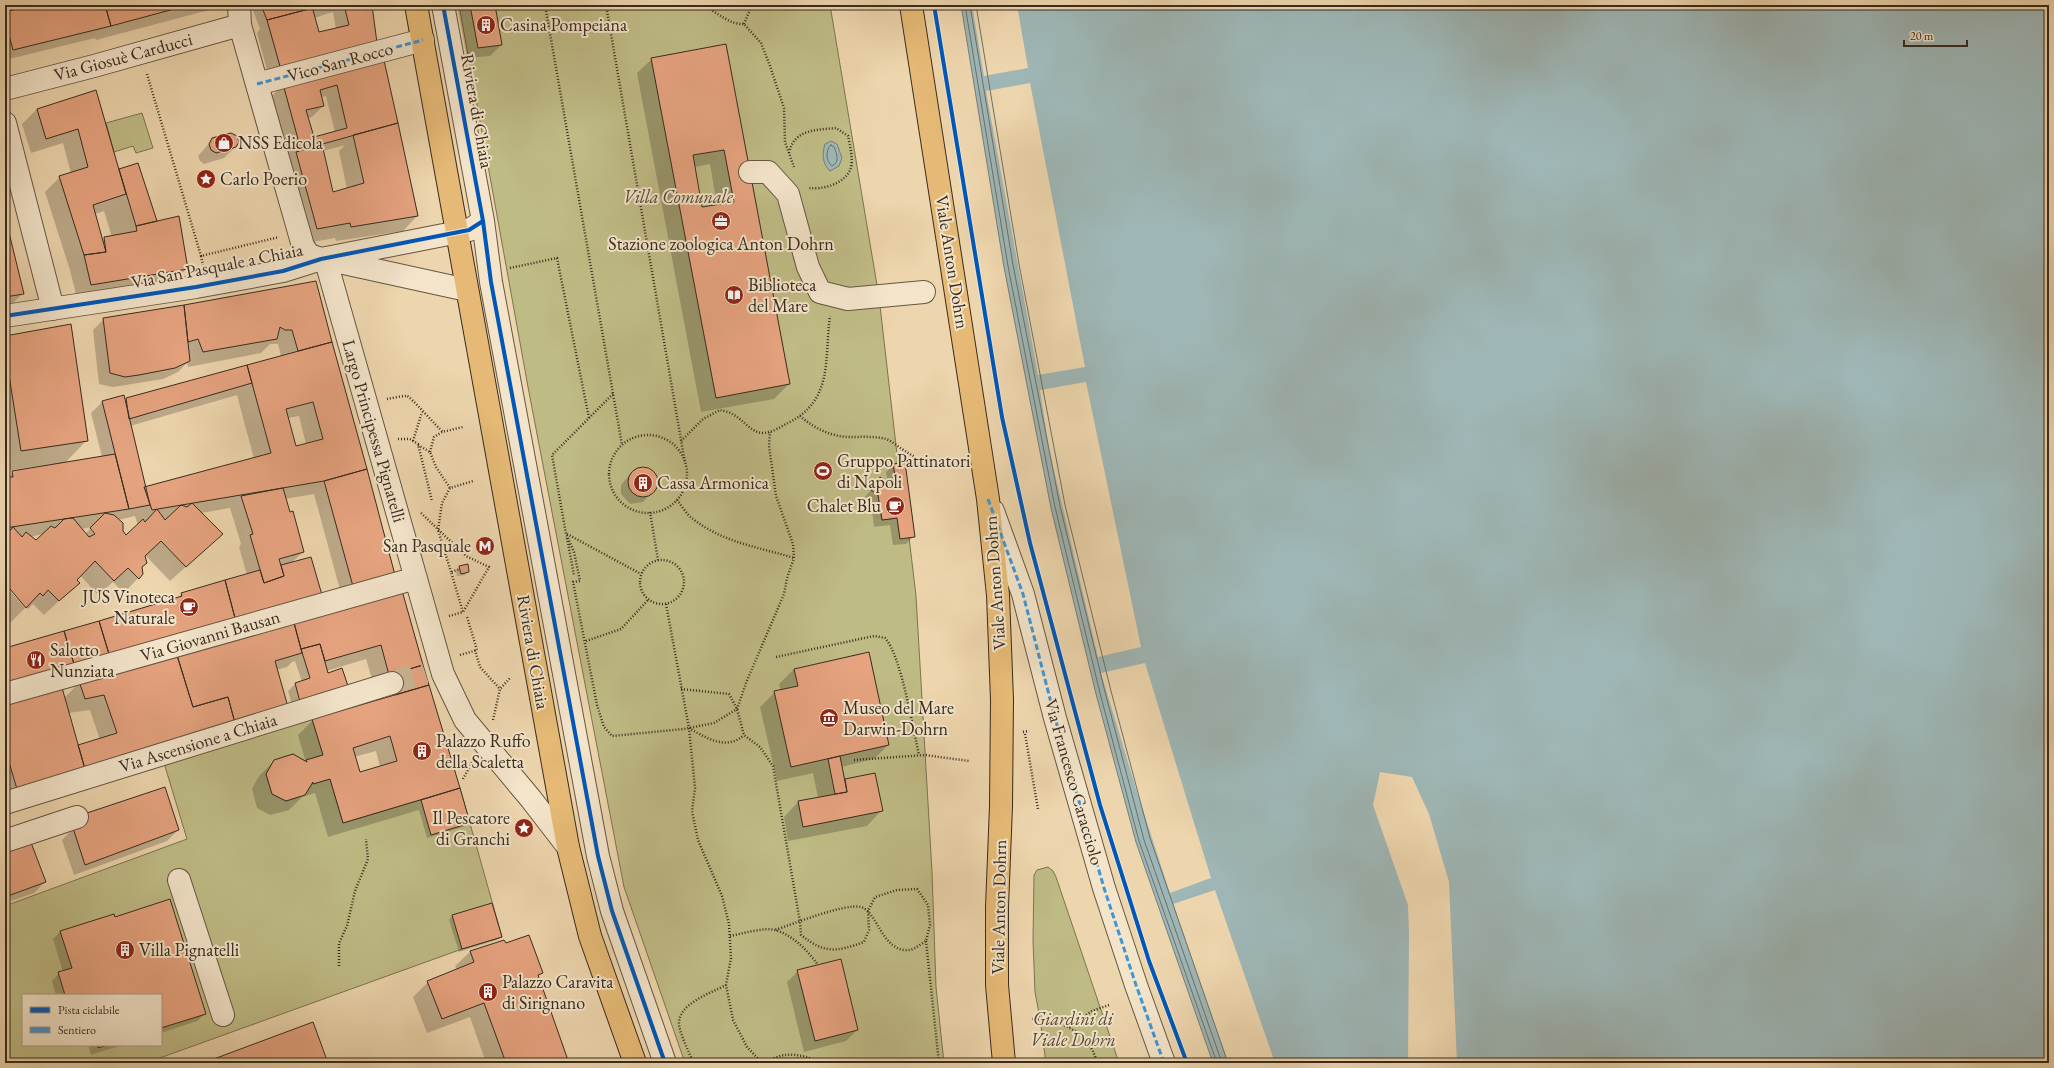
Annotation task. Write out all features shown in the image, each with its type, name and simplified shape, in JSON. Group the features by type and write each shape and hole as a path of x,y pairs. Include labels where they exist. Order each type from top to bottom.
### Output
{"main road":[{"name":"Riviera di Chiaia","path":"416,5 568,847 590,936 635,1063"},
{"name":"Viale Anton Dohrn","path":"910,5 928,107 988,499 998,595 1002,700 997,958 1000,1028 1004,1063"}],"street":[{"name":"Riviera di Chiaia","path":"443,5 483,222 491,282 602,876 622,942 665,1063"},
{"path":"239,15 303,246 309,255 467,290"},
{"name":"Via Giosuè Carducci","path":"5,88 94,66 239,15"},
{"name":"Vico San Rocco","path":"257,84 423,40"},
{"path":"5,123 53,308"},
{"path":"750,172 768,172 788,194 808,267 820,292 848,299 924,292"},
{"path":"457,233 472,230 483,222"},
{"name":"Via San Pasquale a Chiaia","path":"5,316 196,287 283,271 323,259 457,233"},
{"name":"Largo Principessa Pignatelli","path":"323,259 377,472 416,578 433,670 465,720 532,799 568,847"},
{"name":"Via Francesco Caracciolo","path":"988,499 1023,594 1056,718 1102,880 1136,985 1164,1063"},
{"name":"Via Giovanni Bausan","path":"5,694 416,578"},
{"name":"Via Ascensione a Chiaia","path":"5,803 392,683"},
{"path":"5,841 77,817"},
{"path":"179,880 224,1015"}],"path":[{"path":"545,5 622,445"},
{"path":"606,5 686,463 687,476 684,489 677,500 668,508 656,512 643,513 631,509 621,502 613,492 609,480 610,467 614,455 622,445 633,438 646,435 658,436 670,442 680,451 686,463"},
{"path":"702,5 725,19 738,24 744,24 761,43 784,108 784,128 789,153 795,170"},
{"path":"744,24 752,5"},
{"path":"147,74 204,267"},
{"path":"789,153 791,143 801,134 836,128 848,136 851,154 850,170 842,180 829,186 810,189 805,184"},
{"path":"201,256 282,236"},
{"path":"504,269 557,258 589,418"},
{"path":"681,441 703,419 720,410 734,414 747,426 760,433 770,432 800,416 812,406 822,386 827,360 829,325 833,296"},
{"path":"574,575 552,455 613,394"},
{"path":"384,399 407,396 414,399 422,412 443,432"},
{"path":"413,441 422,412"},
{"path":"800,416 809,424 829,434 848,437 871,437 887,440 910,455 928,462 948,460"},
{"path":"430,452 434,437 443,432 463,427"},
{"path":"566,534 574,552 580,581 574,582 597,705 604,727 612,736 689,728 714,723 737,709 746,683 784,594 787,578 794,558 793,544 787,522 776,496 769,446 770,432"},
{"path":"395,440 410,439 430,452 436,467 450,488"},
{"path":"418,444 432,501"},
{"path":"463,612 438,530 442,503 450,488 473,481"},
{"path":"677,500 692,519 712,531 740,544 794,558"},
{"path":"419,510 466,556 489,567 463,612 448,616 450,623"},
{"path":"650,512 658,560"},
{"path":"566,534 641,574"},
{"path":"666,560 679,567 685,581 680,595 676,600 666,604 655,604 648,600 640,588 641,574 651,562 666,560"},
{"path":"451,572 460,569"},
{"path":"586,641 621,629 648,600"},
{"path":"666,604 689,728 694,788 692,811 698,840 722,896 729,924 731,958 726,985 733,1020 747,1047 762,1063"},
{"path":"467,617 477,650 475,650 480,667 500,689"},
{"path":"776,657 874,636 885,638 894,655 903,684 919,755"},
{"path":"458,648 460,655 475,650"},
{"path":"492,722 500,689 511,677"},
{"path":"682,689 729,694 737,709 744,735 760,747 773,766 800,922 801,936 821,949 849,947 864,942 869,930 868,911 875,897 897,890 917,888 928,905 930,925 926,942 939,1063"},
{"path":"689,728 712,741 731,742 744,735"},
{"path":"1025,732 1038,809"},
{"path":"854,760 919,755 969,761"},
{"path":"339,966 339,943 347,926 355,892 368,859 366,839"},
{"path":"730,936 755,931 775,930 845,908 861,907 868,911 884,937 898,948 910,950 926,942"},
{"path":"775,930 796,942 808,952 818,965"},
{"path":"693,1063 679,1025 681,1016 690,1004 726,985"},
{"path":"1069,1027 1085,1015 1109,1005"},
{"path":"1032,1019 1050,1020 1074,1029 1090,1044 1097,1063"},
{"path":"766,1063 784,1054 807,1056 821,1063"}],"green space":[{"name":"Villa Comunale","path":"459,5 830,5 879,297 898,463 893,464 896,481 886,482 880,478 878,495 882,520 897,518 909,537 916,596 932,872 936,987 944,1063 685,1063 624,887 528,387"},
{"path":"142,113 153,148 136,153 133,146 114,152 106,123"},
{"path":"312,719 323,755 306,760 307,762 293,754 274,760 266,774 272,794 286,801 305,795 313,782 313,784 330,779 343,823 460,788 502,937 462,949 146,1063 5,1063 5,906 187,839 164,763"},
{"name":"Giardini di Viale Dohrn","path":"1048,867 1053,871 1056,877 1119,1063 1046,1063 1035,992 1033,940 1034,875 1037,870"}],"water":[{"path":"961,5 2049,5 2049,1063 1213,1063 1136,842 1096,694 1051,508 1004,267"},
{"path":"831,141 837,144 842,158 839,166 830,171 825,165 823,151 825,144"}],"pier":[{"path":"972,5 1017,5 1028,68 984,76"},
{"path":"1030,83 1085,367 1038,375 986,91"},
{"path":"1086,382 1141,647 1098,657 1049,449 1040,390"},
{"path":"1145,663 1211,878 1170,893 1137,792 1101,673"},
{"path":"1380,772 1412,777 1429,814 1449,882 1457,1063 1408,1063 1408,905 1373,805"},
{"path":"1215,890 1275,1063 1228,1063 1173,904"}],"building":[{"path":"30,5 105,5 111,26 13,50 5,20 5,12"},
{"path":"105,5 189,5 111,26"},
{"path":"261,5 307,5 309,9 267,20"},
{"path":"307,5 333,5 313,10 319,32 349,25 344,5 372,5 377,43 281,70 267,20 309,9"},
{"name":"Casina Pompeiana","path":"470,5 495,5 502,45 478,48"},
{"path":"726,44 790,384 716,398 651,58","holes":["724,150 734,202 702,207 693,155"]},
{"path":"383,56 398,123 301,150 283,84","holes":["337,85 347,128 314,137 306,110 324,106 320,90"]},
{"path":"96,90 126,194 93,205 106,252 84,255 59,176 88,167 78,129 46,139 37,109"},
{"path":"398,123 418,216 351,227 350,223 317,229 296,152 322,144 333,192 364,183 353,135"},
{"path":"231,133 237,136 239,142 236,147 216,153 211,150 209,144 212,138"},
{"path":"138,163 157,221 136,226 119,169"},
{"path":"5,216 24,294 5,297"},
{"path":"179,216 188,269 91,285 84,255 106,252 104,237 137,231 136,226"},
{"path":"316,281 332,342 298,351 292,330 285,330 280,327 277,339 203,352 198,339 188,342 184,305"},
{"path":"184,305 190,361 175,368 139,375 125,377 110,373 103,318"},
{"path":"71,324 88,441 21,451 5,350 5,336"},
{"path":"332,342 367,469 324,481 152,510 144,487 271,453 247,365","holes":["313,402 323,439 296,446 286,409"]},
{"path":"247,365 252,383 129,419 126,398"},
{"path":"124,395 150,505 129,509 102,401"},
{"path":"115,454 129,509 5,528 5,467 9,477 13,477 12,471"},
{"name":"Chalet Blu","path":"905,462 915,537 900,539 897,518 882,520 878,495 871,490 880,477 886,482 896,481 893,464"},
{"name":"Cassa Armonica","path":"643,467 654,471 658,482 654,493 643,497 632,493 628,482 632,471"},
{"path":"367,469 395,575 354,590 324,481"},
{"path":"283,488 290,512 293,511 304,552 279,559 284,576 264,583 250,535 253,534 241,496"},
{"path":"192,503 223,534 186,567 161,541 145,556 147,563 142,567 143,574 139,579 128,568 114,581 95,561 77,580 80,583 59,601 48,590 43,596 40,593 26,608 5,583 5,537 13,527 22,537 26,532 36,540 51,526 55,528 64,519 73,518 89,537 95,534 90,528 105,513 114,515 123,523 123,531 126,535 143,519 145,522 157,509 165,520 181,505 187,507"},
{"path":"311,557 322,595 235,618 225,580 260,570 264,583 284,576 281,565"},
{"path":"468,564 469,572 461,574 459,566"},
{"name":"JUS Vinoteca Naturale","path":"225,580 235,618 109,654 99,621 182,596 181,593"},
{"path":"401,587 423,665 389,675 381,645 325,661 320,644 301,649 293,619"},
{"path":"293,619 302,653 275,661 288,707 235,723 228,697 193,707 176,652"},
{"path":"99,621 109,654 74,664 64,631"},
{"path":"64,631 74,664 5,684 5,660 8,659 5,648"},
{"path":"320,644 328,673 342,668 348,686 300,702 295,683 310,678 301,649"},
{"path":"176,652 193,707 228,697 235,723 85,769 78,745 117,733 104,695 85,699 79,681"},
{"path":"869,652 889,745 791,767 774,691 798,686 794,669"},
{"path":"423,665 429,685 395,695 389,675"},
{"path":"61,684 85,769 17,789 5,749 5,700"},
{"name":"Palazzo Ruffo della Scaletta","path":"429,685 460,788 343,823 330,779 313,784 313,782 305,795 286,801 272,794 266,774 274,760 293,754 307,762 306,760 323,755 312,719","holes":["390,736 397,761 360,772 353,748"]},
{"path":"840,756 847,792 835,794 828,759"},
{"path":"875,773 883,811 803,827 798,801 847,792 845,779"},
{"path":"165,787 179,830 85,865 73,828 84,814"},
{"path":"460,788 470,823 431,835 421,800"},
{"path":"30,840 46,882 5,897 5,848"},
{"name":"Villa Pignatelli","path":"170,899 206,1014 162,1028 162,994 65,994 58,972 72,968 60,931 114,914 115,917"},
{"path":"492,903 502,937 462,949 452,915"},
{"name":"Palazzo Caravita di Sirignano","path":"529,935 543,973 538,975 569,1063 506,1063 484,1003 442,1019 427,981 474,962 470,951 504,940 506,943"},
{"path":"841,959 858,1030 815,1041 797,970"},
{"path":"313,1022 328,1063 203,1063"}],"tunnel":[{"path":"392,683 425,672"}],"marked path":[{"path":"257,84 423,40"},
{"path":"988,499 1023,594 1055,718 1104,888 1164,1063"}],"cycle path":[{"path":"443,5 483,221 491,282 598,856 612,911 665,1063"},
{"path":"934,5 1002,417 1030,543 1100,805 1149,961 1187,1063"},
{"path":"5,316 196,287 283,271 321,259 469,230 483,221"}],"place":[{"name":"Casina Pompeiana","path":"486,25"},
{"name":"NSS Edicola","path":"224,143"},
{"name":"Carlo Poerio","path":"206,179"},
{"name":"Stazione zoologica Anton Dohrn","path":"721,221"},
{"name":"Biblioteca del Mare","path":"734,295"},
{"name":"Gruppo Pattinatori di Napoli","path":"823,471"},
{"name":"Cassa Armonica","path":"643,483"},
{"name":"Chalet Blu","path":"895,506"},
{"name":"San Pasquale","path":"485,546"},
{"name":"JUS Vinoteca Naturale","path":"189,607"},
{"name":"Salotto Nunziata","path":"36,660"},
{"name":"Museo del Mare Darwin-Dohrn","path":"829,718"},
{"name":"Palazzo Ruffo della Scaletta","path":"422,751"},
{"name":"Il Pescatore di Granchi","path":"524,828"},
{"name":"Villa Pignatelli","path":"125,950"},
{"name":"Palazzo Caravita di Sirignano","path":"488,992"}]}
